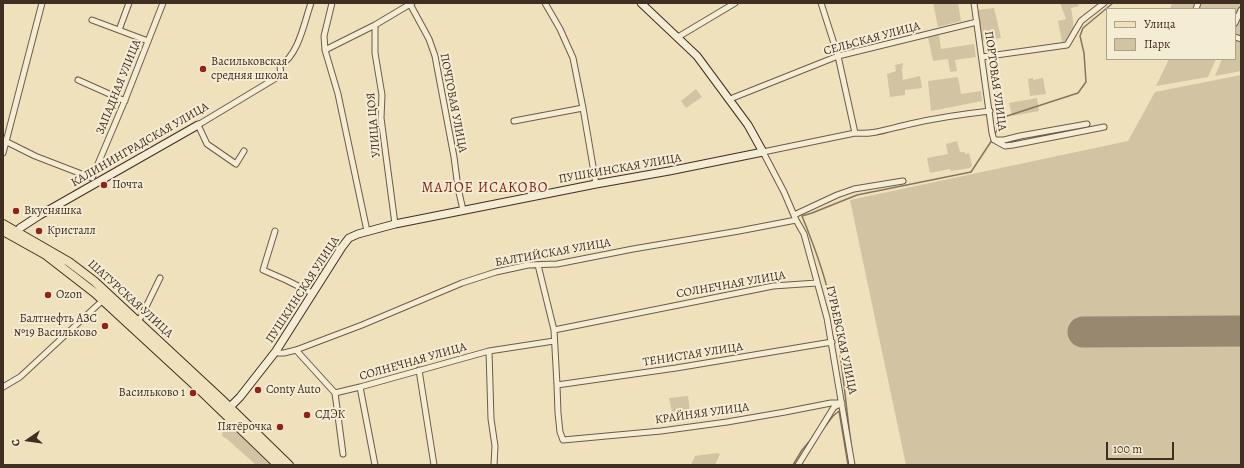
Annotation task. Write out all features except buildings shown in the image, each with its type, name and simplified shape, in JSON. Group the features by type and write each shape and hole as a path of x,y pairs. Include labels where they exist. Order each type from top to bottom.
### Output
{"main road":[{"name":"ШАТУРСКАЯ УЛИЦА","path":"3,224 60,265 103,300 227,410"},
{"name":"ШАТУРСКАЯ УЛИЦА","path":"3,231 15,234 69,262 102,288 227,410"},
{"path":"102,288 104,293 103,300 113,298"},
{"path":"227,410 278,465"},
{"path":"227,410 289,465"}],"street":[{"path":"3,153 22,75 42,3"},
{"path":"119,30 129,3"},
{"name":"ЗАПАДНАЯ УЛИЦА","path":"95,180 163,3"},
{"name":"КАЛИНИНГРАДСКАЯ УЛИЦА","path":"15,234 40,215 95,180 198,125 281,75 280,66 287,62 294,52 311,3"},
{"path":"332,3 324,36 326,50 338,94 367,231"},
{"path":"545,3 560,29 573,58 596,184"},
{"name":"ГУРЬЕВСКАЯ УЛИЦА","path":"641,3 697,56 730,99 748,125 763,152 804,234 832,342 852,465"},
{"path":"678,37 735,3"},
{"path":"821,3 838,56 855,134"},
{"name":"ПОРТОВАЯ УЛИЦА","path":"974,3 992,133 995,140 1004,140 1087,124"},
{"path":"982,57 1067,45 1081,21 1104,3"},
{"path":"326,50 375,25 411,4"},
{"name":"ПОЧТОВАЯ УЛИЦА","path":"411,4 429,39 435,56 463,210"},
{"path":"1236,21 1241,10"},
{"path":"92,20 148,42"},
{"name":"СЕЛЬСКАЯ УЛИЦА","path":"730,99 838,56 977,22"},
{"name":"УЛИЦА ЦОЯ","path":"375,25 375,54 382,95 381,118 395,224"},
{"path":"78,80 125,101"},
{"path":"514,121 583,108"},
{"name":"ПУШКИНСКАЯ УЛИЦА","path":"227,410 240,397 275,353 312,293 349,238 367,231 395,224 463,210 675,170 726,158 855,134 867,134 961,114 990,111"},
{"path":"198,125 207,144 236,164 244,151"},
{"path":"995,140 1005,146 1104,127"},
{"path":"5,141 35,156 95,180"},
{"name":"БАЛТИЙСКАЯ УЛИЦА","path":"275,353 284,353 296,350 362,325 462,283 496,272 528,265 557,264 633,249 740,232 796,219 837,195 854,189 903,181"},
{"path":"275,231 263,270 312,293"},
{"path":"538,265 554,330 557,385"},
{"path":"137,321 144,311 160,278"},
{"name":"СОЛНЕЧНАЯ УЛИЦА","path":"554,330 773,286 817,283"},
{"path":"3,387 20,377 103,300"},
{"name":"СОЛНЕЧНАЯ УЛИЦА","path":"335,393 489,351 554,341"},
{"name":"ТЕНИСТАЯ УЛИЦА","path":"557,385 676,368 832,342"},
{"path":"296,350 335,393 343,454"},
{"path":"489,351 491,419 495,446 494,465"},
{"path":"418,370 434,465"},
{"name":"КРАЙНЯЯ УЛИЦА","path":"557,385 560,432 563,440 712,424 831,403 842,403"},
{"path":"360,387 375,465"},
{"path":"798,465 834,407 842,403"}],"green space":[{"path":"933,3 958,3 961,21 938,27"},
{"path":"1060,3 1078,3 1079,6 1071,8 1073,23 1072,33 1067,40 1062,42 1058,21 1066,19"},
{"path":"1172,3 1241,3 1241,35 1236,35 1236,8 1170,8"},
{"path":"994,8 1001,38 982,41 977,10"},
{"path":"939,35 941,49 974,44 976,57 955,60 957,71 950,72 948,59 933,61 928,37"},
{"path":"1236,38 1241,41 1241,71 1215,76 1222,60 1236,60"},
{"path":"1169,60 1216,60 1208,77 1156,86"},
{"path":"903,63 903,80 920,76 922,88 905,90 905,95 890,97 887,74 896,71 895,65"},
{"path":"1241,75 1241,328 1082,327 1082,335 1241,336 1241,465 906,465 850,200 1128,141 1155,92"},
{"path":"958,77 961,94 981,91 982,101 931,111 928,81"},
{"path":"1033,78 1033,80 1043,78 1046,94 1030,96 1028,79"},
{"path":"696,89 702,97 686,108 681,101"},
{"path":"1037,98 1039,111 1012,116 1009,103"},
{"path":"957,141 960,152 965,152 965,154 969,153 972,165 970,168 951,171 950,169 930,173 927,158 948,154 946,144"},
{"path":"343,239 343,242 312,288 310,288 336,244"},
{"path":"688,396 691,420 674,422 669,398"},
{"path":"225,421 271,465 256,465 222,436"},
{"path":"717,453 720,454 715,465 691,465 695,456"}],"waterway":[{"path":"1107,8 1113,3"},
{"path":"995,134 1007,116 1078,93 1086,82 1084,53 1080,36 1083,28 1106,9"},
{"path":"852,451 840,357 828,289 802,216 857,195 971,172 992,140"},
{"path":"823,429 839,411 848,465"},
{"path":"793,465 802,450 813,437"}],"runway":[{"path":"1083,332 1241,331"}],"place":[{"name":"Васильковская средняя школа","path":"203,69"},
{"name":"Почта","path":"104,185"},
{"name":"Вкусняшка","path":"16,211"},
{"name":"Кристалл","path":"39,231"},
{"name":"Ozon","path":"48,295"},
{"name":"Балтнефть АЗС №19 Васильково","path":"105,326"},
{"name":"Conty Auto","path":"258,390"},
{"name":"Васильково 1","path":"193,393"},
{"name":"СДЭК","path":"307,415"},
{"name":"Пятёрочка","path":"280,427"}],"district":[{"name":"МАЛОЕ ИСАКОВО","path":"485,189"}]}
